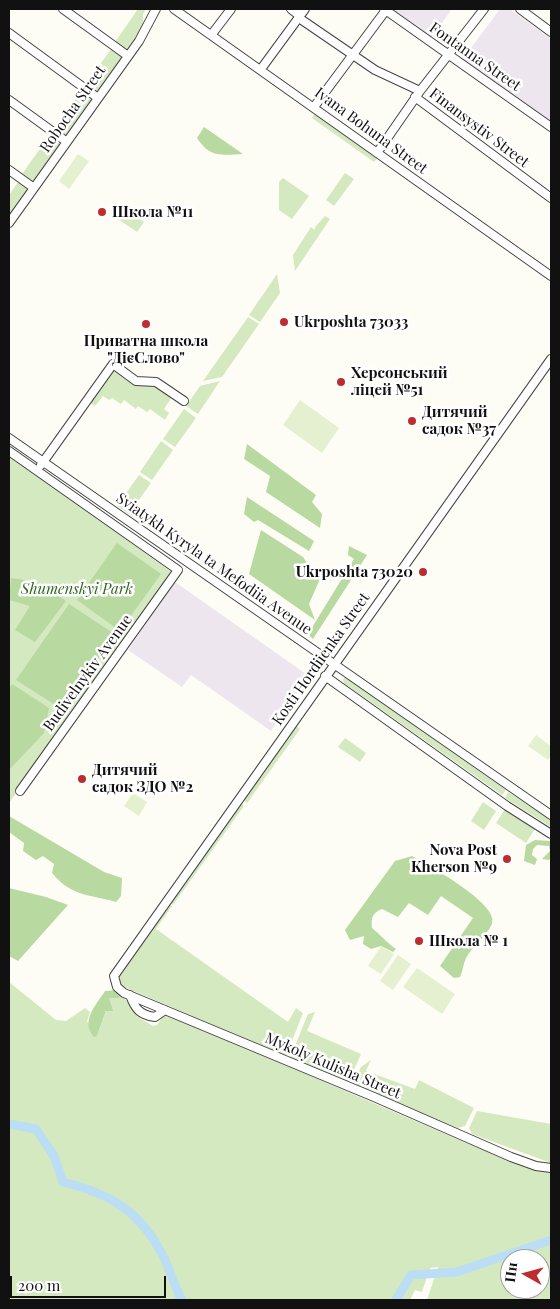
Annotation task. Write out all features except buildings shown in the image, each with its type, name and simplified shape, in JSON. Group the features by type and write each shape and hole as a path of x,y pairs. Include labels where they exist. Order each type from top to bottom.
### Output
{"street":[{"path":"63,9 128,56"},
{"name":"Robocha Street","path":"9,223 128,56 156,9"},
{"name":"Ivana Bohuna Street","path":"174,9 262,69 551,276"},
{"path":"212,34 230,9"},
{"name":"Finansystiv Street","path":"291,9 301,14 353,56 418,94 551,198"},
{"path":"314,107 353,56 385,9"},
{"name":"Fontanna Street","path":"385,9 551,127"},
{"path":"377,153 418,94 484,9"},
{"path":"520,9 551,32"},
{"path":"262,69 301,14"},
{"path":"9,33 98,98"},
{"path":"9,100 67,142"},
{"path":"9,170 34,188"},
{"name":"Kosti Hordiienka Street","path":"114,976 551,359"},
{"path":"9,451 37,471 113,364 136,381 156,382 184,401"},
{"name":"Sviatykh Kyryla ta Mefodiia Avenue","path":"9,438 551,815"},
{"name":"Budivelnykiv Avenue","path":"20,792 178,570 37,471"},
{"path":"325,676 507,806 551,834"},
{"name":"Mykoly Kulisha Street","path":"114,976 117,987 130,996 374,1097 511,1157 536,1166 551,1168"},
{"path":"130,996 135,1008 144,1016 155,1017 165,1010"}],"shaded area":[{"path":"391,9 452,9 431,38"},
{"path":"500,9 510,9 551,39 551,123 462,60"},
{"path":"175,582 309,676 271,731 191,675 182,687 128,650"}],"green space":[{"path":"138,9 146,9 143,14 143,26 126,50 115,42"},
{"path":"112,48 123,56 97,93 85,85"},
{"path":"81,91 93,100 67,136 55,128"},
{"path":"315,113 378,157 374,162 312,118"},
{"path":"204,127 243,154 222,155 211,152 197,138"},
{"path":"49,136 61,145 34,183 22,174"},
{"path":"78,154 89,161 69,189 59,181"},
{"path":"345,173 354,179 334,206 326,200"},
{"path":"283,178 309,196 292,219 279,210 279,182"},
{"path":"19,181 30,189 9,218 9,195"},
{"path":"122,207 144,222 137,232 115,217"},
{"path":"325,216 330,219 295,271 293,255 311,227 315,230 315,227"},
{"path":"277,274 280,293 260,322 249,315"},
{"path":"248,317 259,324 222,377 203,381"},
{"path":"114,368 137,384 154,386 172,397 164,409 169,413 165,420 150,409 147,412 138,406 136,409 124,400 121,404 112,398 109,400 103,396 95,406 89,402"},
{"path":"220,381 198,414 186,406 200,386"},
{"path":"300,400 339,428 322,453 283,425"},
{"path":"184,409 196,418 175,447 163,439"},
{"path":"161,441 173,450 152,480 140,472"},
{"path":"247,444 316,495 312,502 322,514 320,528 266,492 270,476 244,459"},
{"name":"Shumenskyi Park","path":"9,456 173,573 9,803"},
{"path":"139,475 151,483 129,514 117,506"},
{"path":"247,497 314,541 309,551 258,520 254,522 244,514"},
{"path":"261,530 303,557 309,566 323,572 309,604 315,620 249,574"},
{"path":"117,543 161,574 120,631 77,600"},
{"path":"349,546 367,555 313,639 308,634 354,559 348,555"},
{"path":"11,578 40,585 66,601 35,642 15,630 30,606 9,600"},
{"path":"69,604 116,635 60,708 16,680"},
{"path":"345,677 506,790 502,795 344,683"},
{"path":"12,684 49,708 44,733 9,770 9,689"},
{"path":"294,724 300,729 247,803 240,798"},
{"path":"536,735 551,746 551,755 548,760 528,746"},
{"path":"345,738 366,753 360,762 338,747"},
{"path":"508,792 551,820 551,827 505,798"},
{"path":"133,793 147,802 139,816 124,806"},
{"path":"239,802 244,806 173,905 167,901"},
{"path":"483,802 496,811 484,830 471,821"},
{"path":"507,806 537,826 526,843 496,823"},
{"path":"9,816 104,872 122,878 121,896 116,902 81,894 67,887 52,873 54,864 43,856 36,860 23,851 24,843 9,832"},
{"path":"535,840 551,841 551,857 549,860 542,859 550,851 549,846 537,845 533,849 532,855 537,859 535,865 524,861 526,845"},
{"path":"412,856 461,886 485,906 492,916 492,924 465,960 460,977 454,978 440,966 473,918 441,896 428,915 409,903 398,917 382,909 374,914 372,928 396,949 393,952 381,946 371,949 363,944 364,936 350,940 345,930 395,861"},
{"path":"9,888 46,897 68,905 18,961 9,956"},
{"path":"166,902 172,906 156,929 288,1022 296,1008 303,1013 286,1056 122,986 117,977"},
{"path":"381,946 394,954 381,974 368,966"},
{"path":"398,955 411,964 393,990 380,981"},
{"path":"417,968 455,994 442,1014 403,987"},
{"path":"9,982 56,1020 66,1021 85,1008 90,1012 87,1021 97,1036 109,1004 109,998 121,993 138,1017 153,1026 157,1025 165,1013 466,1143 530,1168 551,1172 551,1300 427,1300 438,1267 430,1268 422,1292 415,1290 410,1300 9,1300"},
{"path":"117,990 120,993 119,998 109,998 113,1011 106,1011 97,1036 94,1037 89,1025 91,1013 105,991"},
{"path":"315,1012 307,1031 361,1054 348,1083 290,1058 308,1014"},
{"path":"371,1060 366,1071 415,1089 419,1080 474,1108 465,1126 458,1128 352,1085 361,1067"},
{"path":"477,1111 551,1124 551,1163 472,1134 469,1128"}],"waterway":[{"path":"9,1124 36,1129 54,1156 63,1182 109,1198 133,1215 153,1239 162,1254 182,1300"},
{"path":"396,1300 411,1275 457,1272 551,1240"}],"place":[{"name":"Школа №11","path":"102,212"},
{"name":"Ukrposhta 73033","path":"284,322"},
{"name":"Приватна школа \"ДієСлово\"","path":"146,324"},
{"name":"Херсонський ліцей №51","path":"341,382"},
{"name":"Дитячий садок №37","path":"412,421"},
{"name":"Ukrposhta 73020","path":"423,572"},
{"name":"Дитячий садок ЗДО №2","path":"82,779"},
{"name":"Nova Post Kherson №9","path":"507,859"},
{"name":"Школа № 1","path":"419,941"}]}
